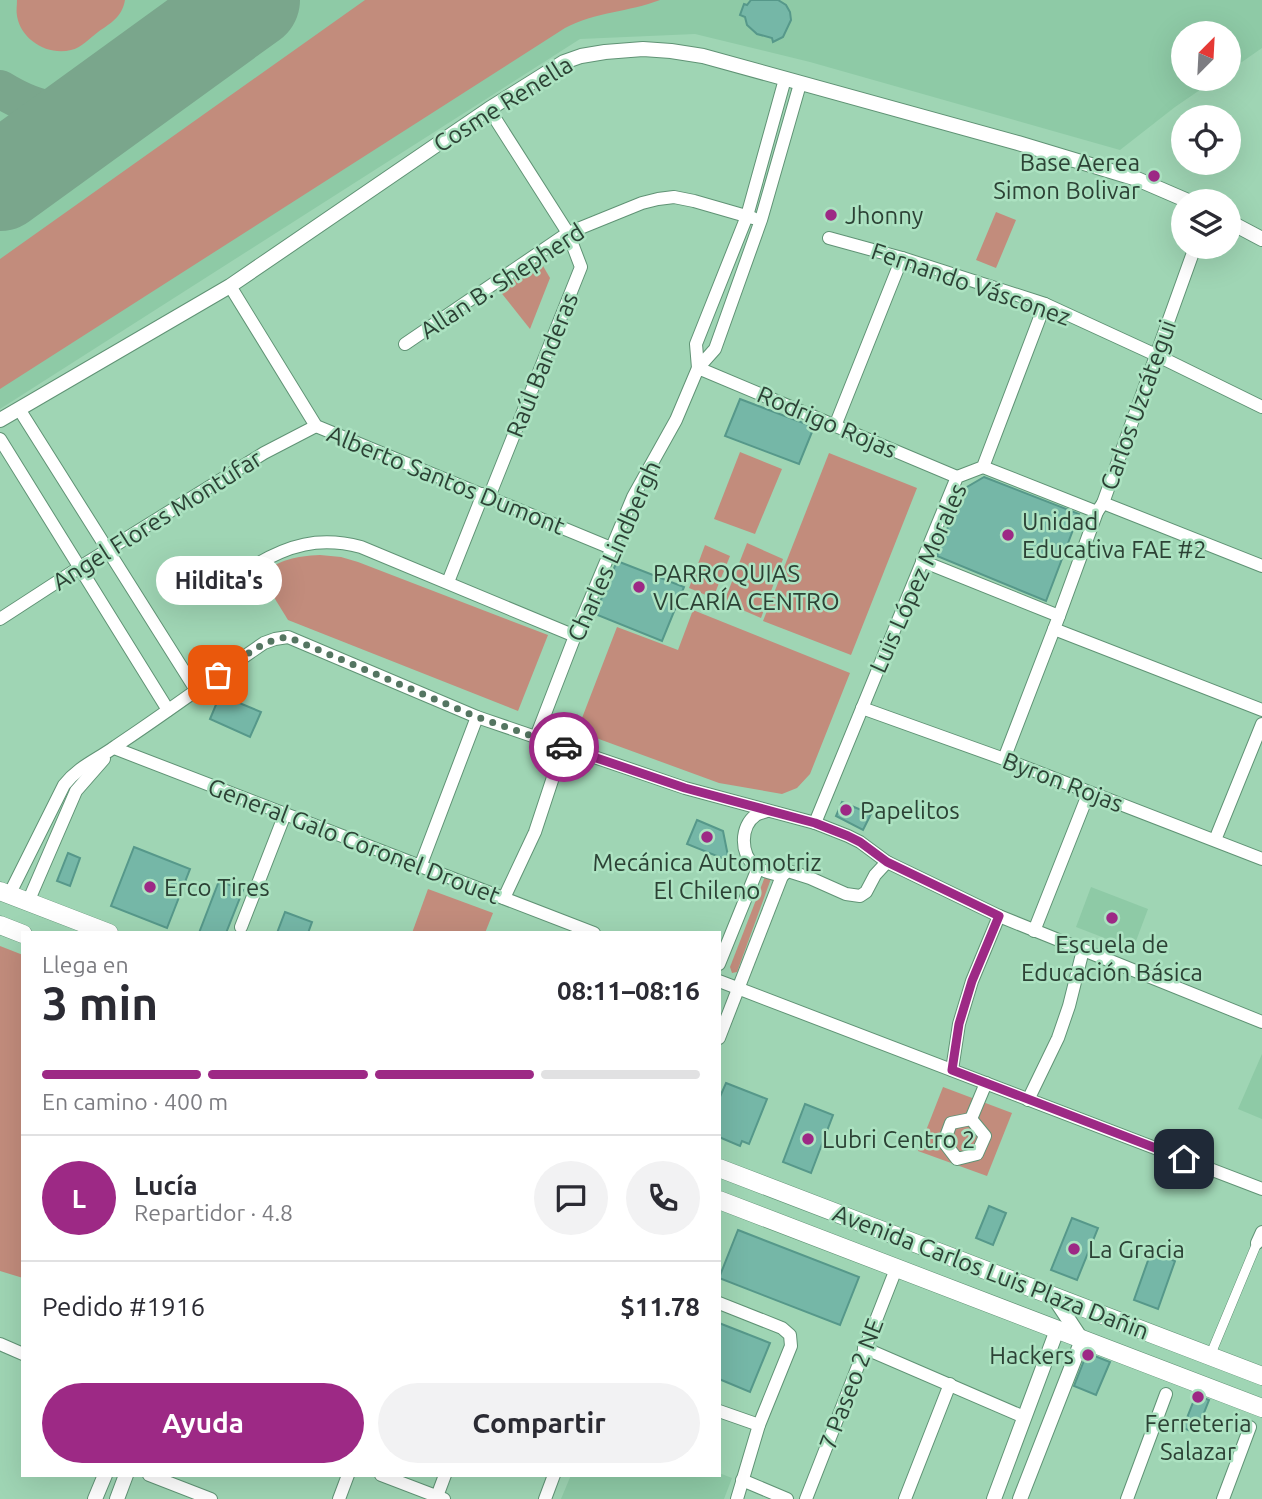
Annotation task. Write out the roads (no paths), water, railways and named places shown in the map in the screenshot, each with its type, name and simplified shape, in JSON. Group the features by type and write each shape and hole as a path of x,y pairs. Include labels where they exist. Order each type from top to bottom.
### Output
{"main road":[{"path":"4,893 103,931"},
{"path":"0,925 21,933"},
{"name":"Avenida Carlos Luis Plaza Dañin","path":"721,1169 1262,1376"},
{"name":"Avenida Carlos Luis Plaza Dañin","path":"721,1201 1262,1408"}],"street":[{"name":"Cosme Renella","path":"0,420 230,286 489,109 564,62 581,56 643,50 703,56 1030,146 1137,179 1171,194"},
{"name":"Charles Lindbergh","path":"698,368 696,344 747,216 785,79"},
{"name":"Charles Lindbergh","path":"536,737 633,497 676,421 698,368 715,349 761,220 800,84"},
{"name":"Raúl Banderas","path":"448,582 582,267 568,233 489,109"},
{"name":"Allan B. Shepherd","path":"405,344 568,233 642,203 674,197 761,220"},
{"path":"1241,228 1262,239"},
{"name":"Fernando Vásconez","path":"829,238 902,258 1045,304 1262,407"},
{"path":"835,425 902,258"},
{"name":"Carlos Uzcátegui","path":"1004,759 1100,508 1191,259"},
{"name":"Alberto Santos Dumont","path":"230,286 316,426 611,548"},
{"name":"Luis López Morales","path":"815,823 957,477 983,467 1045,304"},
{"name":"Rodrigo Rojas","path":"698,368 957,477"},
{"path":"19,409 196,690"},
{"name":"Angel Flores Montúfar","path":"0,619 107,549 264,453 316,426"},
{"path":"0,439 168,710"},
{"path":"983,467 1262,566"},
{"path":"252,567 288,548 308,543 347,543 575,636"},
{"path":"922,561 1059,616"},
{"path":"1054,629 1262,710"},
{"path":"4,893 64,785 79,768 114,748 264,643 288,637 477,717 685,788 815,823 860,842 887,862 999,916 1262,1022"},
{"name":"Byron Rojas","path":"862,708 1004,759 1262,859"},
{"path":"420,867 477,717"},
{"path":"1215,840 1262,724"},
{"path":"504,898 536,832 562,747"},
{"path":"28,902 76,791 114,748"},
{"name":"General Galo Coronel Drouet","path":"114,748 589,931"},
{"path":"1034,931 1089,792"},
{"path":"768,811 757,815 745,830 743,842 750,861 758,869 782,876"},
{"path":"241,927 285,814"},
{"path":"721,1033 782,876 788,871 846,894 860,896 866,892 875,875 887,862"},
{"path":"721,959 758,869"},
{"path":"952,1070 959,1024 972,981 999,916"},
{"path":"1028,1100 1058,1038 1083,950"},
{"path":"721,982 1262,1189"},
{"path":"971,1119 986,1083"},
{"path":"1210,1356 1259,1238"},
{"name":"7 Paseo 2 NE","path":"806,1499 896,1269"},
{"path":"1020,1499 1082,1340 1053,1296"},
{"path":"721,1304 782,1328 790,1335 791,1346 759,1425 737,1499"},
{"path":"994,1499 1056,1330"},
{"path":"0,1344 21,1352"},
{"path":"864,1348 1024,1417"},
{"path":"905,1499 950,1384"},
{"path":"1127,1499 1166,1394"},
{"path":"721,1412 759,1425"},
{"path":"1223,1499 1250,1427"},
{"path":"95,1499 104,1477"},
{"path":"117,1499 125,1477"},
{"path":"154,1477 211,1499"},
{"path":"339,1499 347,1477"},
{"path":"386,1477 439,1498 444,1477"},
{"path":"545,1499 553,1477"},
{"path":"742,1480 788,1499"}],"place":[{"name":"Base Aerea Simon Bolivar","path":"1154,176"},
{"name":"Jhonny","path":"831,215"},
{"name":"Unidad Educativa FAE #2","path":"1008,535"},
{"name":"PARROQUIAS VICARÍA CENTRO","path":"639,587"},
{"name":"Hildita's","path":"218,675"},
{"name":"Papelitos","path":"846,810"},
{"name":"Mecánica Automotriz El Chileno","path":"707,837"},
{"name":"Erco Tires","path":"150,887"},
{"name":"Escuela de Educación Básica","path":"1112,918"},
{"name":"Lubri Centro 2","path":"808,1139"},
{"name":"La Gracia","path":"1074,1249"},
{"name":"Hackers","path":"1088,1355"},
{"name":"Ferreteria Salazar","path":"1198,1397"}]}
